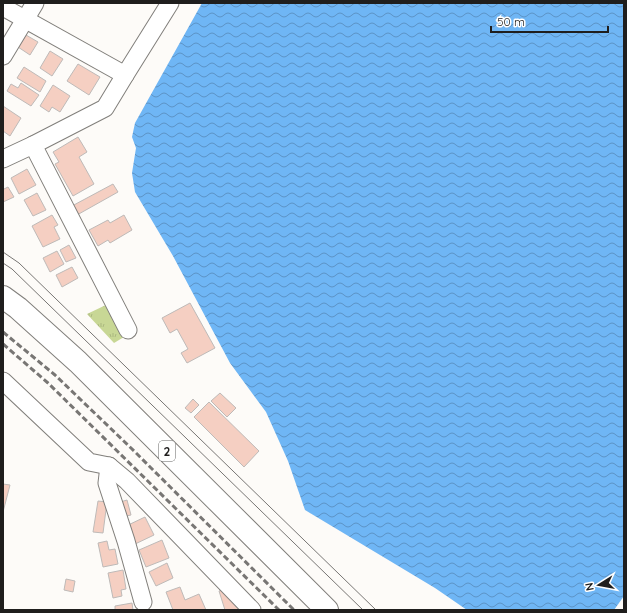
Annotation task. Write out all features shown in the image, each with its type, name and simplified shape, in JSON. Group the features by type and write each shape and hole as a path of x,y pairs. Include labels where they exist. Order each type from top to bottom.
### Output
{"highway":[{"name":"2","path":"3,297 18,308 78,362 327,610"}],"street":[{"path":"3,56 35,3"},
{"path":"3,159 105,108 124,75 170,3"},
{"path":"3,7 124,75"},
{"path":"33,145 128,330"},
{"path":"3,381 89,462 109,466 127,481 252,610"},
{"path":"109,466 107,484 144,602"}],"green space":[{"path":"108,304 124,337 114,343 87,314"}],"water":[{"path":"202,3 624,3 624,610 467,610 435,588 305,510 288,461 266,412 230,363 173,256 135,192 132,173 136,148 132,137 135,123"}],"pier":[{"path":"624,596 624,610 614,610"}],"building":[{"path":"26,35 38,42 30,55 18,47"},
{"path":"50,51 63,59 52,76 40,68"},
{"path":"78,64 100,77 89,95 67,81"},
{"path":"24,67 46,81 40,92 17,78"},
{"path":"21,83 39,95 31,106 7,91 11,84 18,88"},
{"path":"53,85 70,96 60,112 52,107 49,112 40,106"},
{"path":"3,106 21,118 10,136 3,131"},
{"path":"78,137 87,152 79,157 94,184 73,196 55,164 59,162 53,152"},
{"path":"27,169 36,185 19,194 11,178"},
{"path":"113,184 118,192 77,215 72,206"},
{"path":"8,187 14,197 3,202 3,188"},
{"path":"37,193 46,210 33,216 24,200"},
{"path":"52,215 58,225 54,227 60,239 43,247 32,226"},
{"path":"124,215 132,230 110,243 108,240 98,246 89,230 108,220 110,223"},
{"path":"69,245 76,258 66,262 60,250"},
{"path":"57,251 64,264 50,272 43,258"},
{"path":"72,267 78,278 62,287 56,275"},
{"path":"190,303 215,348 187,363 181,353 188,349 177,329 170,333 162,318"},
{"path":"220,393 236,408 227,417 211,401"},
{"path":"193,399 199,405 191,413 185,408"},
{"path":"209,402 259,451 244,467 194,417"},
{"path":"3,484 10,485 3,512"},
{"path":"127,500 131,515 122,517 117,503"},
{"path":"98,501 107,502 103,533 93,532"},
{"path":"145,517 154,535 133,545 124,527"},
{"path":"162,540 169,558 146,567 139,550"},
{"path":"107,541 109,550 115,549 118,564 103,567 98,543"},
{"path":"167,563 173,578 156,586 149,572"},
{"path":"123,570 126,589 121,590 122,596 113,598 108,573"},
{"path":"66,579 75,581 73,592 64,590"},
{"path":"180,587 185,600 199,594 206,610 173,610 166,592"},
{"path":"226,589 229,599 236,596 240,610 225,610 219,591"},
{"path":"132,603 133,610 115,610 115,606"}],"tram line":[{"path":"3,252 19,263 376,610"},
{"path":"3,263 12,269 363,610"}],"railway":[{"path":"3,332 55,375 131,448 294,610"},
{"path":"3,344 48,383 279,610"}]}
